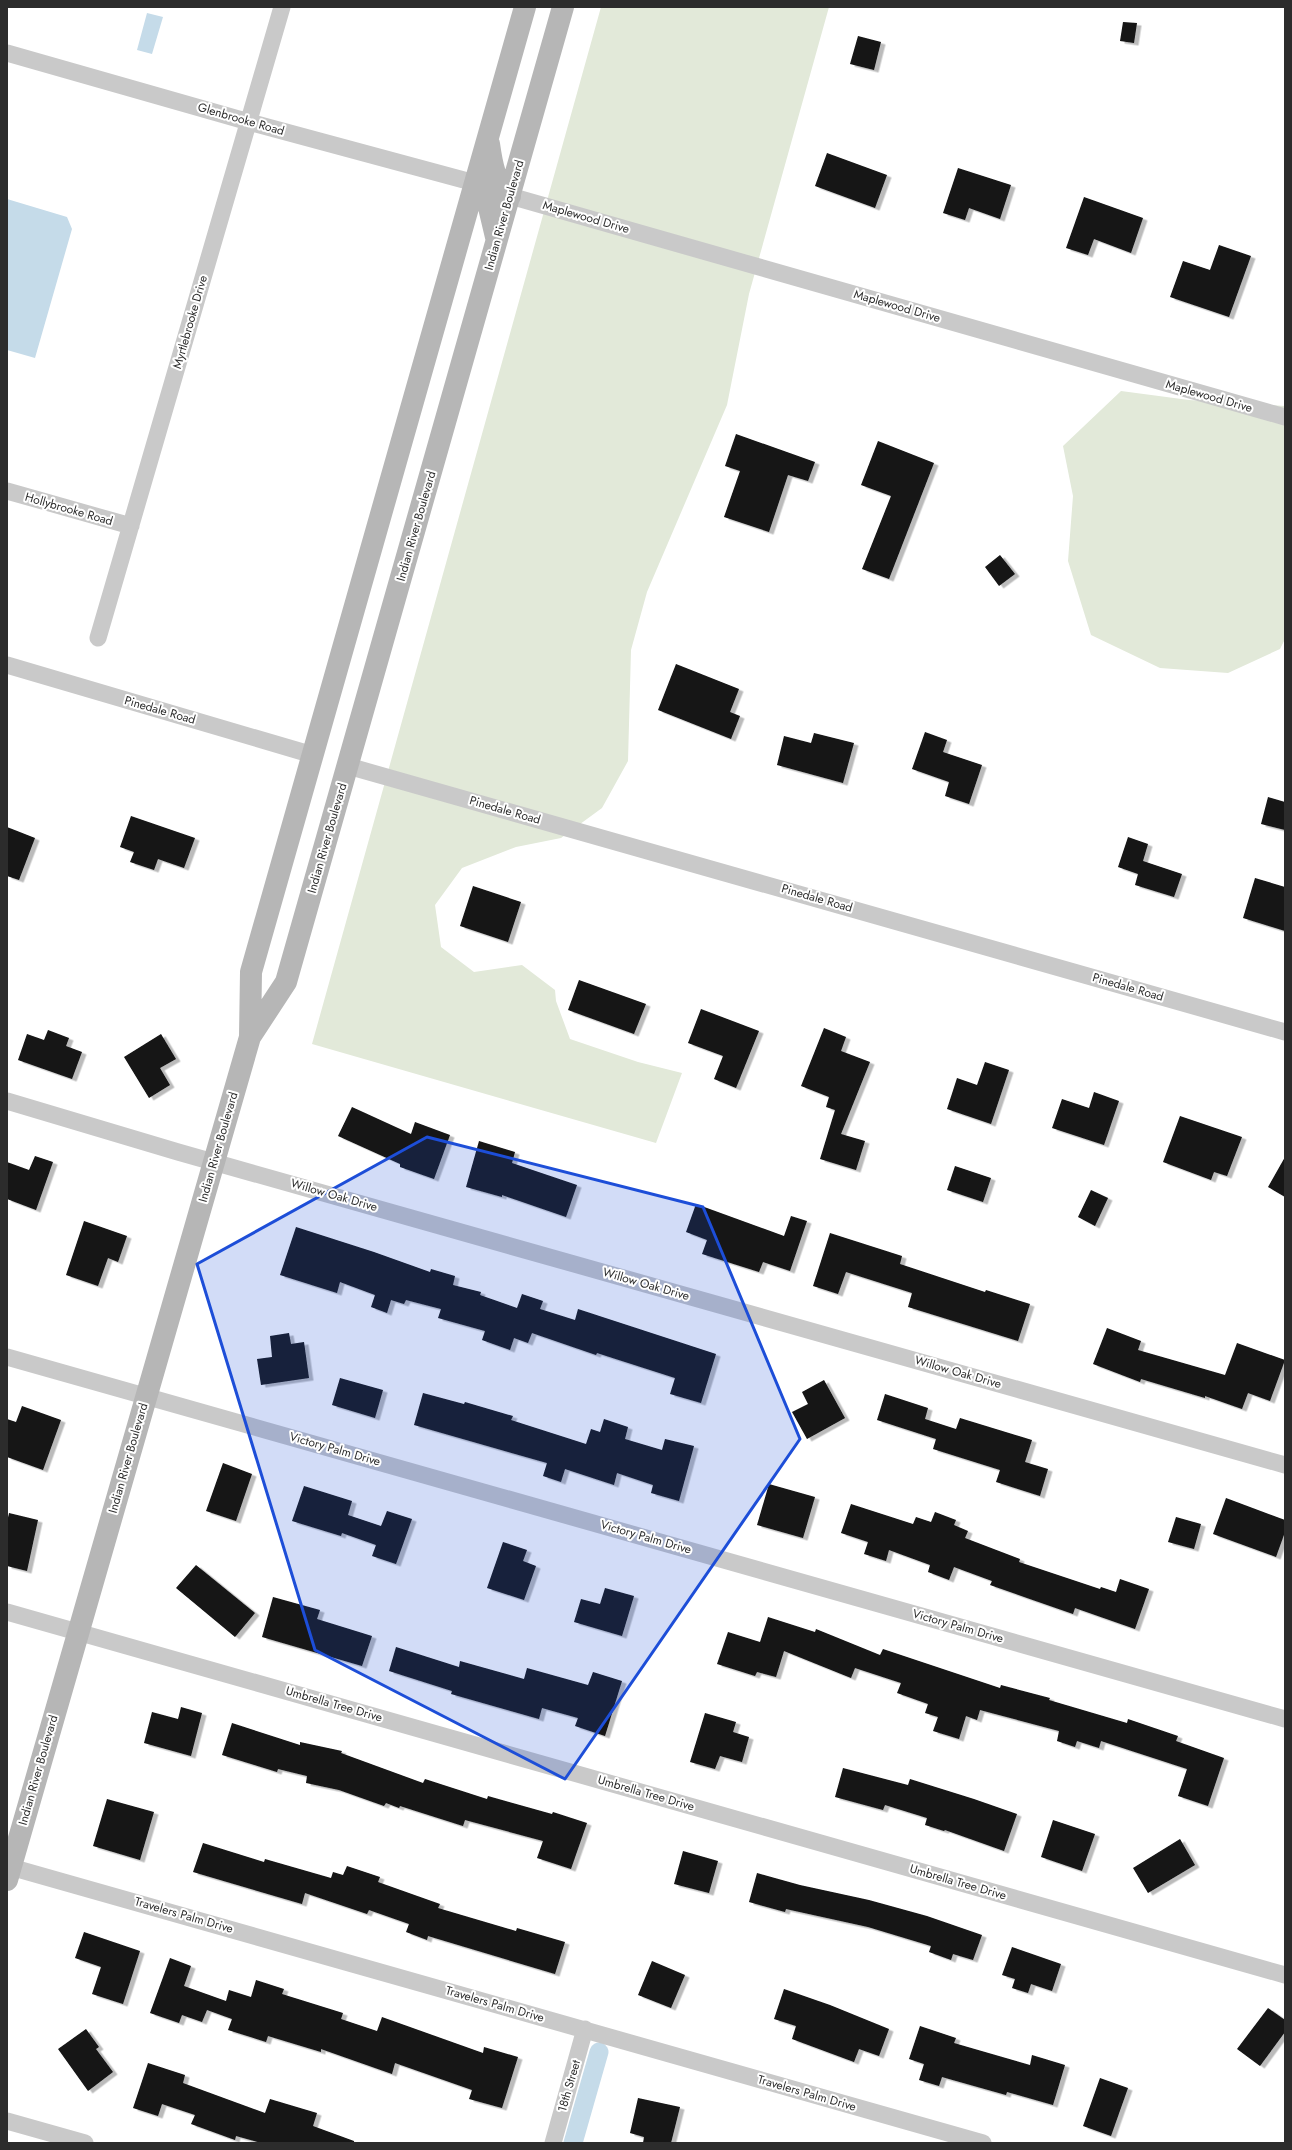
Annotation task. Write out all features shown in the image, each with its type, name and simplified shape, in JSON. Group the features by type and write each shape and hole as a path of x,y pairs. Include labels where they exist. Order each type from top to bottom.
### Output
{"main road":[{"name":"Indian River Boulevard","path":"8,1871 250,1037 251,972 525,7"},
{"name":"Indian River Boulevard","path":"250,1037 286,982 563,7"},
{"path":"488,139 492,169 497,180 510,196"},
{"path":"475,183 488,199 496,242"}],"street":[{"name":"Myrtlebrooke Drive","path":"98,638 282,7"},
{"name":"Glenbrooke Road","path":"7,53 249,122 475,183"},
{"name":"Maplewood Drive","path":"510,196 1285,418"},
{"name":"Hollybrooke Road","path":"7,491 131,526"},
{"name":"Pinedale Road","path":"7,665 313,755"},
{"name":"Pinedale Road","path":"348,766 1285,1032"},
{"name":"Willow Oak Drive","path":"7,1101 214,1162 1285,1465"},
{"name":"Victory Palm Drive","path":"7,1357 1285,1719"},
{"name":"Umbrella Tree Drive","path":"7,1612 1285,1975"},
{"name":"Travelers Palm Drive","path":"8,1871 584,2029 983,2143"},
{"name":"18th Street","path":"553,2143 584,2029"},
{"path":"7,2121 85,2143"}],"highlighted area":[{"path":"427,1137 703,1207 800,1439 565,1779 315,1650 197,1264"}],"green space":[{"path":"601,7 829,7 749,294 727,405 647,592 631,650 628,761 602,808 561,838 516,847 462,868 435,905 441,947 474,972 522,965 555,990 556,1001 570,1039 638,1062 682,1073 656,1143 312,1044"},
{"path":"1121,391 1189,400 1285,406 1285,639 1280,649 1228,673 1160,668 1091,635 1068,561 1073,496 1063,446"}],"water":[{"path":"147,13 163,17 152,54 137,50"},
{"path":"7,199 67,217 72,229 35,358 7,350"}],"building":[{"path":"1123,22 1137,23 1134,43 1120,41"},
{"path":"858,36 881,42 874,70 850,64"},
{"path":"827,153 887,175 875,208 815,186"},
{"path":"958,168 1011,185 1000,219 969,208 965,220 943,213"},
{"path":"1084,197 1143,218 1131,253 1094,239 1088,255 1066,248"},
{"path":"1219,245 1251,256 1229,317 1170,297 1183,261 1210,270"},
{"path":"736,434 815,462 808,481 788,475 769,532 724,517 740,471 725,466"},
{"path":"878,441 934,463 889,579 862,569 891,496 861,485"},
{"path":"1000,555 1015,574 999,586 985,567"},
{"path":"676,664 739,689 730,712 740,716 731,739 658,710"},
{"path":"925,732 947,740 943,752 982,765 969,804 945,796 949,782 912,769"},
{"path":"814,733 854,743 843,783 777,765 784,736 811,743"},
{"path":"1268,797 1285,802 1285,830 1261,824"},
{"path":"131,816 195,838 184,868 158,859 154,870 130,862 134,852 120,847"},
{"path":"7,827 35,838 19,880 7,876"},
{"path":"1128,837 1148,844 1143,861 1182,874 1174,897 1135,885 1138,874 1118,867"},
{"path":"1255,878 1285,887 1285,931 1243,918"},
{"path":"473,886 521,902 508,942 460,926"},
{"path":"579,980 646,1004 634,1034 568,1010"},
{"path":"701,1009 759,1031 736,1088 714,1079 723,1056 688,1043"},
{"path":"824,1028 846,1037 841,1051 870,1062 841,1134 865,1141 856,1170 820,1159 835,1110 826,1107 829,1097 801,1086"},
{"path":"48,1030 69,1038 66,1046 82,1052 72,1079 18,1060 27,1034 44,1040"},
{"path":"161,1034 176,1059 160,1068 170,1085 149,1098 124,1057"},
{"path":"985,1062 1009,1070 991,1124 947,1109 957,1078 977,1085"},
{"path":"1094,1092 1119,1101 1104,1145 1052,1128 1062,1099 1089,1108"},
{"path":"352,1107 411,1134 415,1122 450,1135 434,1179 400,1167 400,1164 338,1136"},
{"path":"1180,1116 1242,1137 1227,1176 1214,1172 1211,1180 1163,1162"},
{"path":"479,1141 515,1152 512,1163 577,1185 566,1217 502,1195 502,1197 466,1187"},
{"path":"35,1156 53,1162 36,1210 7,1199 7,1162 29,1170"},
{"path":"1285,1157 1285,1197 1268,1187"},
{"path":"955,1166 991,1178 983,1202 947,1190"},
{"path":"1091,1190 1108,1198 1095,1226 1078,1217"},
{"path":"696,1204 784,1236 791,1216 807,1221 790,1271 763,1262 759,1272 702,1254 707,1240 686,1232"},
{"path":"84,1221 127,1236 118,1262 108,1258 98,1286 66,1275"},
{"path":"296,1227 430,1272 431,1269 455,1276 453,1285 481,1292 480,1295 517,1308 522,1294 543,1301 540,1309 575,1320 578,1309 716,1354 701,1403 670,1394 675,1378 597,1353 596,1355 532,1333 528,1343 514,1338 510,1350 482,1340 485,1331 438,1318 441,1309 406,1300 404,1304 391,1300 387,1313 371,1307 375,1295 340,1282 337,1293 280,1275"},
{"path":"830,1233 902,1256 900,1264 985,1292 986,1290 1030,1304 1018,1341 908,1307 912,1293 846,1272 838,1294 813,1286"},
{"path":"1107,1328 1141,1341 1138,1350 1225,1375 1237,1343 1285,1360 1270,1401 1248,1393 1242,1409 1205,1396 1205,1398 1141,1379 1140,1382 1093,1364"},
{"path":"289,1333 291,1344 304,1342 309,1378 261,1385 257,1359 272,1357 270,1336"},
{"path":"340,1378 383,1390 375,1418 332,1405"},
{"path":"824,1380 845,1418 807,1439 792,1412 808,1404 802,1392"},
{"path":"423,1393 464,1404 465,1402 513,1416 511,1420 586,1444 591,1429 600,1432 604,1419 628,1427 625,1439 662,1450 665,1439 694,1446 679,1501 651,1493 653,1485 617,1473 614,1485 565,1469 561,1482 543,1476 547,1463 414,1425"},
{"path":"885,1394 928,1408 925,1419 956,1429 960,1418 1032,1440 1025,1462 1048,1469 1040,1496 996,1482 1000,1470 933,1449 936,1439 877,1420"},
{"path":"22,1406 61,1420 43,1470 7,1457 7,1419 16,1422"},
{"path":"223,1463 252,1474 236,1521 206,1511"},
{"path":"769,1484 815,1497 803,1538 757,1525"},
{"path":"304,1486 352,1501 348,1515 381,1526 387,1511 412,1519 396,1564 372,1556 376,1545 342,1533 341,1536 292,1521"},
{"path":"1226,1498 1285,1520 1285,1532 1276,1557 1213,1534"},
{"path":"851,1504 913,1524 916,1517 931,1522 935,1512 956,1520 954,1525 968,1531 965,1538 1020,1559 1019,1562 1100,1589 1101,1587 1116,1592 1120,1579 1149,1589 1135,1629 1075,1608 1073,1614 990,1585 992,1581 954,1567 949,1580 928,1572 930,1565 889,1550 886,1561 864,1554 868,1542 841,1533"},
{"path":"9,1513 38,1520 27,1571 7,1566 7,1522"},
{"path":"1176,1517 1201,1524 1194,1549 1168,1542"},
{"path":"503,1542 527,1550 523,1561 536,1566 524,1600 487,1588"},
{"path":"196,1565 255,1613 235,1637 176,1588"},
{"path":"605,1588 634,1596 622,1636 574,1622 581,1599 600,1604"},
{"path":"273,1597 320,1610 317,1619 372,1636 362,1666 262,1637"},
{"path":"768,1617 815,1632 816,1629 880,1655 883,1649 1000,1688 1001,1685 1050,1698 1049,1700 1127,1723 1128,1719 1178,1736 1176,1741 1224,1758 1208,1806 1178,1796 1187,1769 1101,1741 1099,1748 1077,1741 1075,1747 1057,1741 1059,1731 980,1710 977,1720 966,1716 959,1739 933,1731 938,1717 925,1713 928,1704 897,1693 901,1683 855,1668 851,1678 784,1651 776,1677 757,1672 755,1676 717,1664 728,1632 760,1642"},
{"path":"396,1647 459,1667 460,1661 524,1679 527,1668 588,1685 593,1672 622,1681 605,1736 575,1726 578,1718 542,1708 539,1719 451,1694 452,1691 389,1671"},
{"path":"181,1707 202,1713 191,1756 144,1743 152,1712 178,1719"},
{"path":"705,1713 736,1722 733,1732 749,1737 742,1762 720,1756 715,1769 690,1762"},
{"path":"232,1723 300,1745 300,1742 342,1751 341,1753 423,1783 425,1779 487,1799 488,1796 552,1814 553,1812 587,1823 571,1869 537,1858 543,1841 465,1820 463,1826 400,1806 399,1808 386,1803 384,1806 339,1790 306,1783 307,1776 278,1769 277,1772 222,1755"},
{"path":"843,1768 908,1785 910,1779 1017,1814 1004,1851 945,1830 944,1831 925,1825 927,1818 885,1805 883,1810 835,1797"},
{"path":"107,1799 154,1812 140,1860 93,1846"},
{"path":"1053,1820 1095,1834 1082,1871 1041,1857"},
{"path":"1180,1839 1195,1865 1148,1893 1133,1868"},
{"path":"203,1843 264,1862 265,1859 331,1878 333,1872 343,1875 347,1866 380,1877 378,1882 440,1904 438,1908 516,1931 517,1928 565,1942 555,1974 428,1936 427,1940 406,1932 409,1924 369,1910 367,1914 305,1893 302,1904 193,1872"},
{"path":"683,1851 718,1861 709,1893 674,1884"},
{"path":"757,1873 800,1885 869,1900 927,1916 982,1935 973,1960 953,1954 951,1960 929,1952 931,1946 868,1927 786,1909 785,1912 749,1902"},
{"path":"84,1932 140,1951 123,2004 92,1994 101,1967 75,1958"},
{"path":"1012,1947 1061,1964 1052,1991 1031,1984 1028,1993 1012,1988 1015,1979 1002,1975"},
{"path":"170,1958 191,1966 184,1986 226,2001 229,1990 251,1997 256,1980 284,1989 282,1994 343,2013 341,2019 377,2031 382,2017 483,2053 484,2047 518,2057 502,2108 469,2099 472,2090 395,2063 392,2074 321,2049 321,2052 268,2036 266,2042 228,2030 232,2019 207,2010 202,2022 182,2015 179,2023 150,2013"},
{"path":"652,1961 685,1975 671,2008 638,1995"},
{"path":"784,1989 830,2005 889,2029 879,2056 859,2049 854,2062 792,2039 796,2026 774,2019"},
{"path":"1268,2008 1285,2020 1285,2032 1260,2066 1237,2049"},
{"path":"920,2026 956,2038 954,2043 1030,2065 1032,2055 1065,2065 1053,2105 1007,2092 1006,2095 942,2077 939,2086 919,2080 924,2064 909,2059"},
{"path":"86,2029 99,2047 96,2049 113,2072 88,2091 58,2049"},
{"path":"148,2063 185,2075 183,2083 265,2113 270,2099 317,2113 313,2126 354,2141 354,2143 261,2143 236,2136 235,2140 191,2124 195,2115 162,2104 158,2116 133,2108"},
{"path":"1100,2078 1128,2088 1111,2136 1083,2126"},
{"path":"638,2098 680,2107 671,2143 643,2143 644,2137 630,2133"}],"waterway":[{"path":"573,2143 599,2052"}]}
